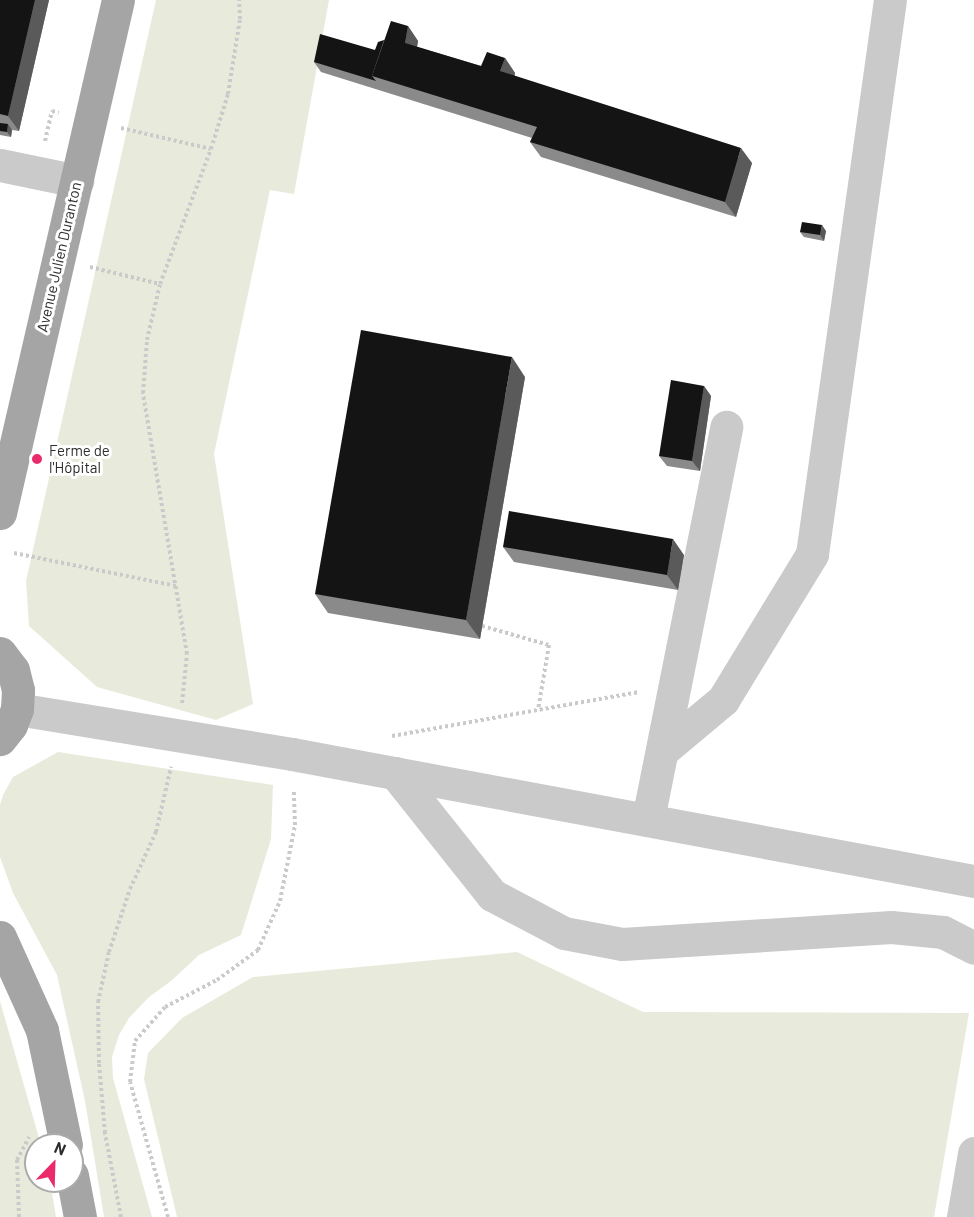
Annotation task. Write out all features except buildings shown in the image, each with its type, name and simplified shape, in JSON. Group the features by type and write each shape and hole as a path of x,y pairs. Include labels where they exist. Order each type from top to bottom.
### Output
{"main road":[{"name":"Avenue Julien Duranton","path":"0,513 118,0"},
{"path":"0,653 13,670 18,690 17,709 11,725 0,739"},
{"path":"0,937 42,1030 63,1133"},
{"path":"75,1193 80,1217"}],"street":[{"path":"662,751 723,700 812,554 890,0"},
{"path":"0,165 77,181"},
{"path":"648,819 726,427"},
{"path":"17,709 92,719 178,737 292,754 974,881"},
{"path":"395,773 492,895 564,933 622,944 891,927 943,932 974,948"},
{"path":"963,1217 974,1153"}],"path":[{"path":"121,1217 105,1133 99,1063 98,1002 108,952 156,832 178,737 187,654 143,393 147,340 160,284 211,149 228,94 240,20 239,0"},
{"path":"14,553 176,586"},
{"path":"482,626 549,645 538,710"},
{"path":"387,737 640,692"},
{"path":"168,1217 130,1082 135,1041 165,1007 217,981 258,950 280,901 295,825 292,754"},
{"path":"17,1160 19,1217"}],"green space":[{"path":"156,0 329,0 294,194 270,190 214,454 253,704 216,720 97,687 29,626 26,581"},
{"path":"58,752 273,785 271,839 241,935 199,955 171,981 149,997 129,1018 119,1035 112,1057 113,1078 152,1217 104,1217 85,1101 57,975 13,893 0,857 0,805 3,795 13,777"},
{"path":"517,952 643,1012 969,1013 934,1217 177,1217 144,1079 148,1053 182,1018 253,977"},
{"path":"0,1001 38,1133 24,1133 24,1193 52,1193 56,1217 0,1217"}],"place":[{"name":"Ferme de l'Hôpital","path":"37,459"}]}
